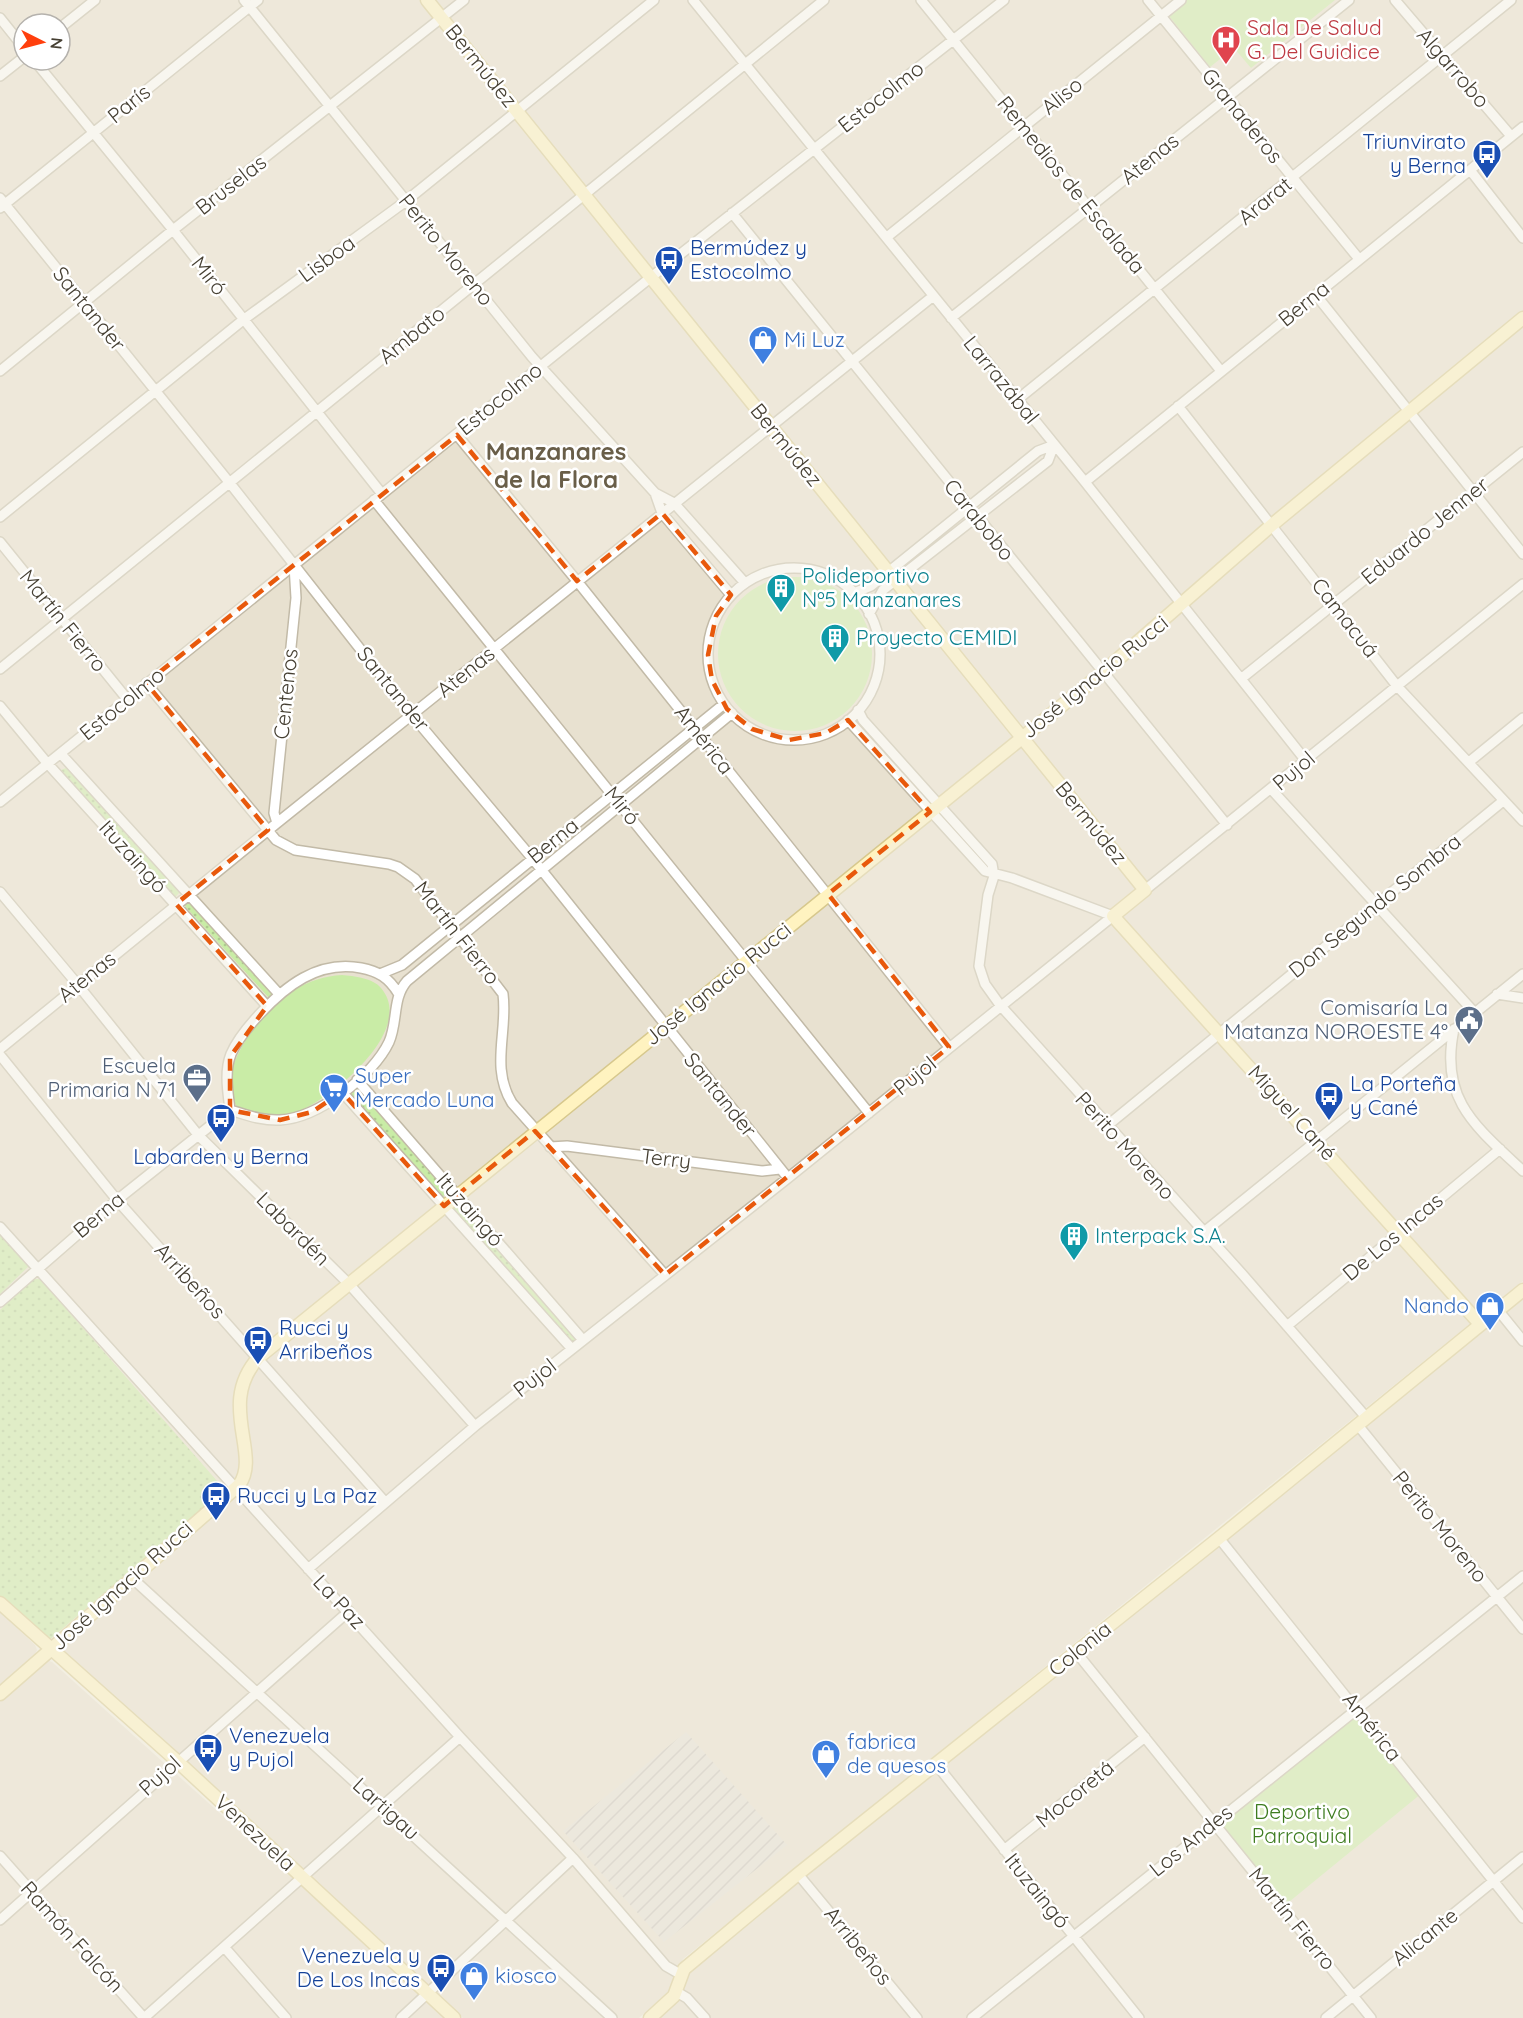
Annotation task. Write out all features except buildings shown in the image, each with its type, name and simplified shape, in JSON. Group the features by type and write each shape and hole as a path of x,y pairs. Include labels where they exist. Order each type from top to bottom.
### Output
{"street":[{"path":"72,18 95,0"},
{"name":"París","path":"2,203 94,133 246,4 258,0"},
{"name":"Bermúdez","path":"427,0 1145,890"},
{"name":"Bruselas","path":"0,370 464,0"},
{"name":"Lisboa","path":"0,517 243,320 406,201 654,0"},
{"name":"Larrazábal","path":"693,0 887,237 932,297 1242,678 1306,761"},
{"name":"Ambato","path":"0,669 824,0"},
{"name":"Remedios de Escalada","path":"921,0 1221,371"},
{"name":"Estocolmo","path":"0,802 650,278 1004,0"},
{"name":"Granaderos","path":"1148,0 1359,259"},
{"name":"Aliso","path":"887,237 1181,0"},
{"name":"Atenas","path":"951,318 1349,0"},
{"name":"Algarrobo","path":"1395,0 1511,136"},
{"name":"Ararat","path":"1017,400 1293,179 1511,0"},
{"name":"Perito Moreno","path":"246,4 532,357 542,365 655,493 674,503 745,583"},
{"path":"0,18 12,33"},
{"path":"0,76 12,66"},
{"name":"Miró","path":"44,72 173,230 316,412 378,497 496,648 869,1113"},
{"name":"Berna","path":"1084,482 1523,127"},
{"path":"1470,170 1523,238"},
{"name":"Santander","path":"2,203 229,482 412,715 541,869 788,1178"},
{"name":"Carabobo","path":"732,213 1102,674 1227,825"},
{"path":"1316,295 1523,554"},
{"name":"Atenas","path":"0,1049 176,904 932,297"},
{"name":"José Ignacio Rucci","path":"0,1694 244,1478 247,1469 239,1424 240,1396 247,1373 259,1357 827,894 1102,674 1273,524 1523,318"},
{"name":"Camacuá","path":"1178,406 1273,524 1397,686 1523,821"},
{"name":"América","path":"457,435 577,581 950,1047"},
{"path":"869,614 892,576 969,506 1038,451 1054,445"},
{"path":"854,593 866,590 892,576 977,516 1048,461 1054,445"},
{"name":"Eduardo Jenner","path":"1242,678 1523,452"},
{"name":"Perito Moreno","path":"655,493 662,513 731,595"},
{"name":"Martín Fierro","path":"0,542 127,699"},
{"name":"Centenos","path":"277,823 274,813 296,596 294,565"},
{"path":"808,569 833,577 854,593 869,614 878,638 879,664 872,689 848,720 826,733 789,740 764,734 732,713 724,704 712,680 708,648 716,616 731,595 745,583 769,572 808,569"},
{"name":"Pujol","path":"308,1569 475,1425 788,1178 1000,1005 1272,790 1523,584"},
{"path":"296,596 302,590 311,587"},
{"name":"Martín Fierro","path":"146,683 276,840 295,850 398,867 415,879 503,994 500,1075 507,1095 535,1131 665,1275"},
{"name":"Berna","path":"380,974 402,965 724,704"},
{"name":"Ituzaingó","path":"0,706 48,764 267,1006"},
{"path":"858,710 863,720 934,809"},
{"name":"Berna","path":"398,993 407,981 460,936 732,713"},
{"path":"1469,762 1523,718"},
{"path":"848,720 934,809 992,864 994,876"},
{"name":"Ituzaingó","path":"61,753 279,994"},
{"path":"1272,790 1474,1012"},
{"name":"Don Segundo Sombra","path":"1108,1125 1503,801"},
{"name":"Perito Moreno","path":"994,876 988,895 979,966 985,984 1000,1005 1287,1326 1523,1629"},
{"name":"Miguel Cané","path":"994,876 1012,878 1113,916 1480,1324"},
{"name":"Labardén","path":"0,892 199,1136 349,1284 475,1425"},
{"path":"351,966 380,974 388,979 398,993 394,1025 388,1044 357,1080 312,1112 287,1119 252,1117 231,1110 228,1092 230,1057 242,1034 279,994 303,977 329,968 351,966"},
{"path":"1204,1233 1523,974"},
{"path":"1497,994 1523,998"},
{"path":"1454,1029 1450,1064 1457,1099 1500,1149 1523,1171"},
{"name":"Arribeños","path":"0,1055 117,1200 259,1357 385,1502"},
{"name":"Ituzaingó","path":"357,1080 583,1340"},
{"name":"Ituzaingó","path":"342,1092 572,1349"},
{"name":"Berna","path":"0,1302 36,1268 117,1200 231,1110"},
{"name":"Terry","path":"550,1147 567,1146 762,1171 780,1169"},
{"name":"De Los Incas","path":"1287,1326 1500,1149"},
{"name":"La Paz","path":"0,1227 308,1569 349,1611 460,1737 573,1858 666,1966 680,1974"},
{"name":"Colonia","path":"680,1974 798,1874 1219,1538 1523,1290"},
{"path":"1498,1310 1523,1341"},
{"name":"América","path":"1219,1538 1357,1707 1523,1918"},
{"name":"Los Andes","path":"972,2018 1523,1576"},
{"name":"Lartigau","path":"132,1578 507,1919 612,2018"},
{"name":"Venezuela","path":"0,1603 177,1761 454,2018"},
{"name":"Pujol","path":"0,1920 349,1611"},
{"name":"Martín Fierro","path":"1077,1652 1371,2018"},
{"path":"144,2018 460,1737"},
{"name":"Mocoretá","path":"1004,1850 1145,1737"},
{"name":"Ituzaingó","path":"936,1764 1139,2018"},
{"name":"Ramón Falcón","path":"0,1856 144,2018"},
{"name":"Alicante","path":"1326,2018 1523,1857"},
{"path":"400,2018 428,1995 573,1858"},
{"name":"Arribeños","path":"798,1874 917,2018"},
{"path":"225,1948 286,2018"},
{"path":"650,2018 668,2002 675,1991 680,1974"},
{"path":"675,1991 687,1998 705,2018"}],"highlighted area":[{"path":"457,435 577,581 662,513 731,595 716,616 708,655 712,680 727,709 752,729 789,740 826,733 848,720 930,812 828,894 949,1047 869,1113 665,1275 535,1131 444,1206 342,1092 312,1112 280,1120 230,1110 230,1057 267,1006 176,904 268,830 146,683"}],"shaded area":[{"path":"0,0 1523,0 1523,1281 683,1959 670,1990 639,2018 463,2018 0,1598"},
{"path":"1523,1296 1523,2018 652,2018 681,1975"},
{"path":"0,1612 35,1645 37,1650 34,1656 0,1686"},
{"path":"46,1660 52,1662 447,2018 0,2018 0,1697"},
{"path":"686,1732 787,1845 664,1942 563,1831"}],"green space":[{"path":"1187,0 1335,0 1251,68 1234,48 1210,67 1169,16"},
{"path":"795,577 810,578 824,583 838,590 849,600 859,611 866,625 871,639 871,669 866,683 859,697 849,708 838,718 824,725 810,730 795,731 780,730 766,725 752,718 741,708 731,697 724,683 719,669 718,654 719,639 724,625 731,611 741,600 752,590 766,583 780,578"},
{"path":"66,768 180,892 175,897 61,770"},
{"path":"187,899 274,993 269,998 182,903"},
{"path":"329,976 363,978 378,985 389,1005 388,1023 379,1042 365,1061 330,1093 297,1112 268,1115 238,1108 231,1093 231,1077 244,1043 256,1026 294,990"},
{"path":"356,1085 449,1191 441,1198 348,1092"},
{"path":"456,1202 578,1338 572,1344 450,1207"},
{"path":"0,1234 30,1265 0,1294"},
{"path":"32,1279 40,1279 225,1490 48,1641 0,1596 0,1310"},
{"name":"Deportivo Parroquial","path":"1358,1711 1422,1793 1284,1906 1218,1824"}],"place":[{"name":"Sala De Salud G. Del Guidice","path":"1226,66"},
{"name":"Triunvirato y Berna","path":"1487,180"},
{"name":"Bermúdez y Estocolmo","path":"669,286"},
{"name":"Mi Luz","path":"763,366"},
{"name":"Polideportivo Nº5 Manzanares","path":"781,614"},
{"name":"Proyecto CEMIDI","path":"835,664"},
{"name":"Comisaría La Matanza NOROESTE 4°","path":"1469,1046"},
{"name":"Escuela Primaria N 71","path":"197,1104"},
{"name":"Super Mercado Luna","path":"334,1114"},
{"name":"La Porteña y Cané","path":"1329,1122"},
{"name":"Labarden y Berna","path":"221,1144"},
{"name":"Interpack S.A.","path":"1074,1262"},
{"name":"Nando","path":"1490,1332"},
{"name":"Rucci y Arribeños","path":"258,1366"},
{"name":"Rucci y La Paz","path":"216,1522"},
{"name":"Venezuela y Pujol","path":"208,1774"},
{"name":"fabrica de quesos","path":"826,1780"},
{"name":"Venezuela y De Los Incas","path":"441,1994"},
{"name":"kiosco","path":"474,2002"}],"district":[{"name":"Manzanares de la Flora","path":"556,466"}]}
